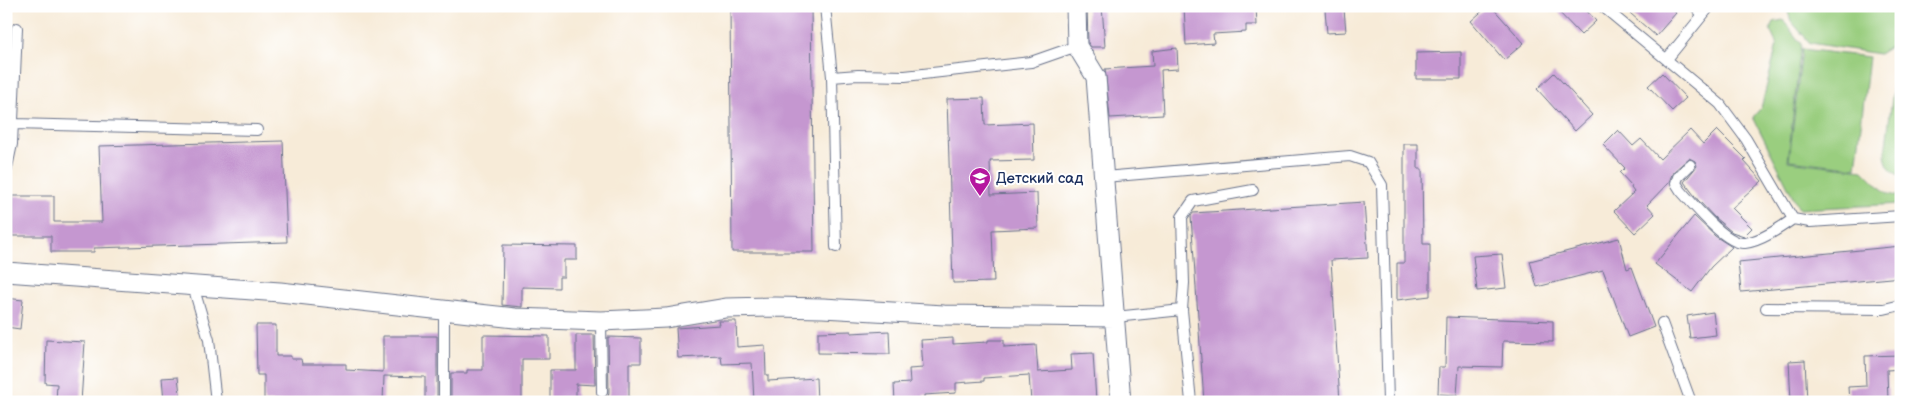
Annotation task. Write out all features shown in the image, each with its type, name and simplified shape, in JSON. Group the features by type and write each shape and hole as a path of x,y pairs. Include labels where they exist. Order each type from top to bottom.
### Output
{"street":[{"path":"1076,6 1077,46 1096,77 1121,402"},
{"path":"6,272 280,292 514,318 601,321 666,318 726,308 775,307 944,315 1115,318"}],"lane":[{"path":"825,6 832,77 836,247"},
{"path":"1602,6 1720,104 1746,139 1793,219"},
{"path":"1667,60 1702,9"},
{"path":"6,172 12,144 17,28"},
{"path":"832,77 858,75 905,76 1031,62 1077,46"},
{"path":"13,124 257,130"},
{"path":"1104,177 1350,156 1368,162 1382,185 1388,402"},
{"path":"1690,165 1678,177 1676,183 1681,191 1727,238 1744,243 1772,233 1793,219 1810,222 1901,216"},
{"path":"1191,402 1182,310 1184,283 1182,218 1193,201 1253,190"},
{"path":"193,286 210,340 216,402"},
{"path":"1766,308 1884,309 1901,305"},
{"path":"444,309 444,402"},
{"path":"1115,318 1182,310"},
{"path":"601,321 602,392"},
{"path":"1662,323 1691,402"}],"green space":[{"path":"1786,6 1901,6 1901,40 1879,54 1810,43 1791,21"},
{"path":"1783,20 1801,44 1788,161 1863,170 1889,194 1901,197 1901,204 1799,209 1753,117 1761,108 1777,45 1770,30 1774,22"},
{"path":"1802,49 1869,57 1856,168 1789,160"},
{"path":"1901,63 1901,176 1890,168 1885,154 1895,73"}],"building":[{"path":"730,6 811,6 814,252 732,252"},
{"path":"1087,6 1102,6 1105,47 1091,47 1088,43"},
{"path":"1184,6 1256,6 1257,25 1246,25 1246,32 1213,34 1214,43 1186,45"},
{"path":"1488,6 1491,6 1524,43 1504,60 1471,21"},
{"path":"1553,6 1582,6 1596,21 1581,35"},
{"path":"1622,6 1668,6 1676,13 1656,36"},
{"path":"1344,9 1346,32 1327,33 1325,10"},
{"path":"1177,48 1178,69 1161,70 1163,115 1110,118 1105,69 1153,66 1152,51"},
{"path":"1461,52 1461,79 1416,79 1416,53"},
{"path":"1554,73 1592,115 1575,131 1537,89"},
{"path":"1662,73 1686,98 1672,111 1648,86"},
{"path":"984,98 985,125 1033,123 1034,160 990,161 991,195 1037,193 1038,228 992,230 994,282 953,283 947,99"},
{"path":"1618,130 1633,146 1641,139 1660,159 1690,130 1703,144 1717,130 1746,159 1744,161 1762,181 1732,208 1752,228 1744,236 1732,232 1698,200 1684,182 1697,166 1695,161 1689,158 1673,172 1669,182 1647,205 1655,214 1635,233 1614,211 1634,192 1631,188 1632,186 1620,173 1625,168 1603,145"},
{"path":"283,141 287,242 94,248 94,252 51,252 51,236 12,236 12,196 54,196 54,222 102,222 99,146"},
{"path":"1404,144 1418,144 1418,169 1422,169 1423,244 1430,244 1430,296 1397,300 1397,263 1404,263"},
{"path":"1364,202 1368,258 1331,260 1340,402 1204,402 1191,216 1193,213"},
{"path":"1694,216 1715,236 1732,247 1711,267 1692,292 1655,264"},
{"path":"1619,238 1627,269 1632,267 1654,327 1628,337 1603,270 1537,287 1530,261"},
{"path":"503,245 577,246 577,260 564,260 564,277 559,277 559,288 522,287 522,307 502,305"},
{"path":"1901,246 1901,277 1741,292 1738,262"},
{"path":"1502,254 1506,288 1477,291 1473,256"},
{"path":"6,298 23,300 20,329 6,327"},
{"path":"1713,312 1716,335 1690,338 1687,316"},
{"path":"1446,317 1553,321 1553,342 1503,341 1502,367 1459,366 1457,395 1438,394 1439,367 1445,367"},
{"path":"719,321 736,321 737,347 765,345 768,381 816,378 817,402 754,402 752,363 722,364 721,356 678,358 676,328 720,325"},
{"path":"256,325 276,325 276,356 291,356 291,359 301,359 302,364 346,364 346,370 383,372 383,336 437,336 437,398 425,398 425,377 384,376 383,402 264,402 264,375 257,375"},
{"path":"851,331 851,333 889,331 890,354 818,353 818,332"},
{"path":"483,335 549,336 549,359 522,359 522,402 451,402 451,373 483,370"},
{"path":"576,335 594,335 595,385 576,384 576,398 574,398 574,402 550,402 550,370 576,370"},
{"path":"608,337 641,338 641,363 629,363 629,402 607,402 609,392"},
{"path":"953,338 953,344 1004,340 1004,347 1036,345 1038,372 1072,370 1071,354 1093,353 1096,401 1031,402 1029,375 984,378 984,381 956,383 956,393 924,395 924,402 895,402 894,384 910,383 909,369 923,368 921,340"},
{"path":"46,340 85,342 81,402 56,402 57,384 45,383"},
{"path":"1901,355 1901,369 1887,370 1888,402 1849,402 1848,387 1866,386 1865,356"},
{"path":"1805,360 1807,402 1791,402 1789,361"},
{"path":"178,377 181,402 164,402 162,378"}],"place":[{"name":"Детский сад","path":"980,197"}]}
